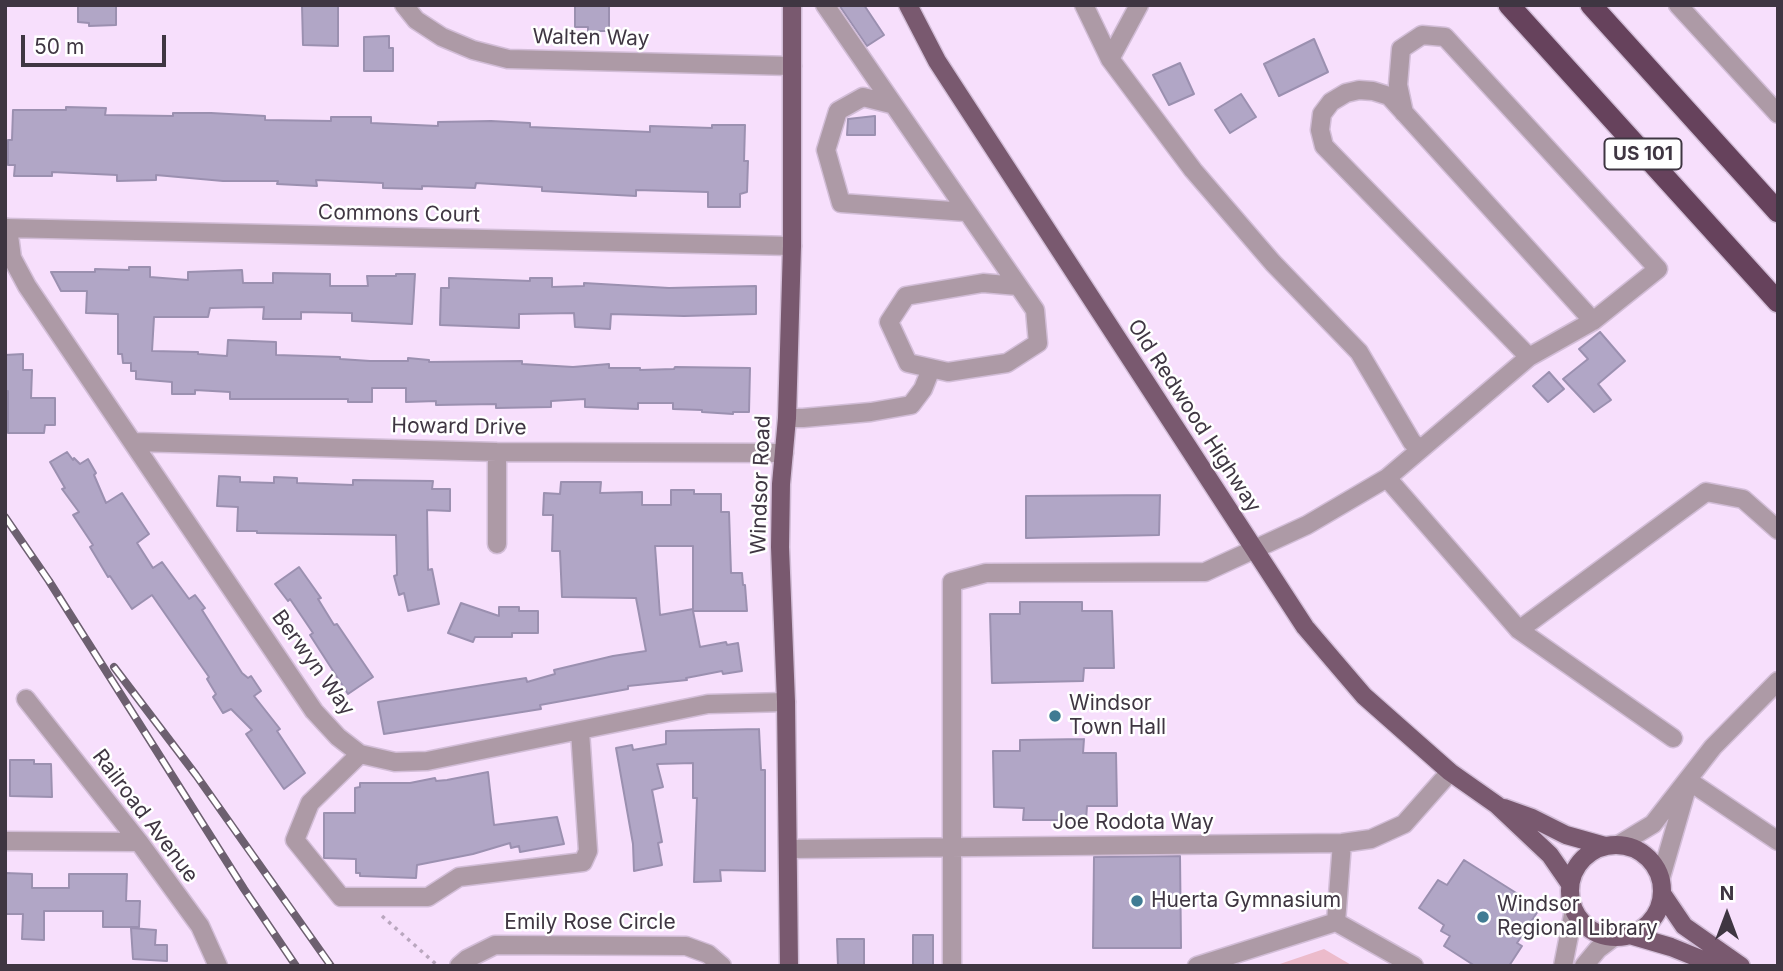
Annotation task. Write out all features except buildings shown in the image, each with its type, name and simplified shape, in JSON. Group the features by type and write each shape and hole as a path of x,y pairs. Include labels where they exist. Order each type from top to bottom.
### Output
{"highway":[{"name":"US 101","path":"1509,5 1778,302"},
{"name":"US 101","path":"1591,5 1778,212"}],"main road":[{"name":"Windsor Road","path":"789,966 786,702 780,547 792,246 792,5"},
{"name":"Old Redwood Highway","path":"908,5 937,61 1305,627 1364,696 1450,772 1497,805 1550,855 1570,884"},
{"name":"Old Redwood Highway","path":"1497,805 1566,835 1613,845"},
{"path":"1718,966 1671,947 1601,934 1589,928 1579,919 1573,907 1570,884 1574,871 1592,851 1613,845 1634,848 1646,855 1655,865 1662,886 1684,926 1741,966"},
{"path":"1622,936 1642,929 1652,920 1660,908 1662,886"}],"street":[{"name":"Walten Way","path":"404,5 416,20 442,37 473,50 508,59 792,66"},
{"path":"825,5 1035,310 1038,343 1007,363 948,373 908,363 889,322 906,296 983,284 1018,286"},
{"path":"1084,5 1110,59 1193,170 1273,263 1359,352 1412,442 1421,449"},
{"path":"1110,59 1139,5"},
{"path":"1678,5 1778,114"},
{"path":"952,966 952,582 986,573 1205,572 1254,551 1307,525 1387,478 1529,357 1593,321 1658,269 1445,37 1422,36 1401,49 1398,85 1404,113"},
{"path":"1529,357 1324,146 1320,130 1322,114 1332,102 1346,93 1359,90 1389,96 1593,321"},
{"path":"891,104 863,97 838,111 826,150 841,203 966,212"},
{"name":"Commons Court","path":"7,228 792,246"},
{"name":"Berwyn Way","path":"7,228 12,258 27,286 314,710 338,737 360,754 395,762 427,761 708,704 786,702"},
{"path":"787,418 871,412 911,405 923,389 931,369"},
{"name":"Howard Drive","path":"134,442 497,452 784,453"},
{"path":"497,452 497,544"},
{"path":"1387,478 1519,630 1673,738"},
{"path":"1519,630 1706,492 1743,499 1778,530"},
{"path":"1613,845 1653,824 1713,747 1778,681"},
{"name":"Railroad Avenue","path":"26,699 139,842 200,926 218,966"},
{"path":"360,754 310,803 295,841 341,897 428,897 459,877 583,862 588,851 580,731"},
{"name":"Joe Rodota Way","path":"789,849 1342,843 1371,839 1404,824 1450,772"},
{"path":"1689,780 1778,841"},
{"path":"1662,886 1689,780"},
{"path":"5,841 139,842"},
{"path":"1336,922 1342,843"},
{"path":"1563,966 1573,907"},
{"path":"1197,966 1336,922 1414,966"},
{"path":"1584,966 1598,949 1622,936"},
{"name":"Emily Rose Circle","path":"459,966 495,945 508,945 686,946 708,954 722,966"}],"path":[{"path":"361,897 438,966"}],"shaded area":[{"path":"1324,949 1353,966 1274,966"}],"railway":[{"path":"5,517 49,581 244,889 296,966"},
{"path":"114,667 196,775 331,966"}],"place":[{"name":"Windsor Town Hall","path":"1055,716"},
{"name":"Huerta Gymnasium","path":"1137,901"},
{"name":"Windsor Regional Library","path":"1483,917"}]}
